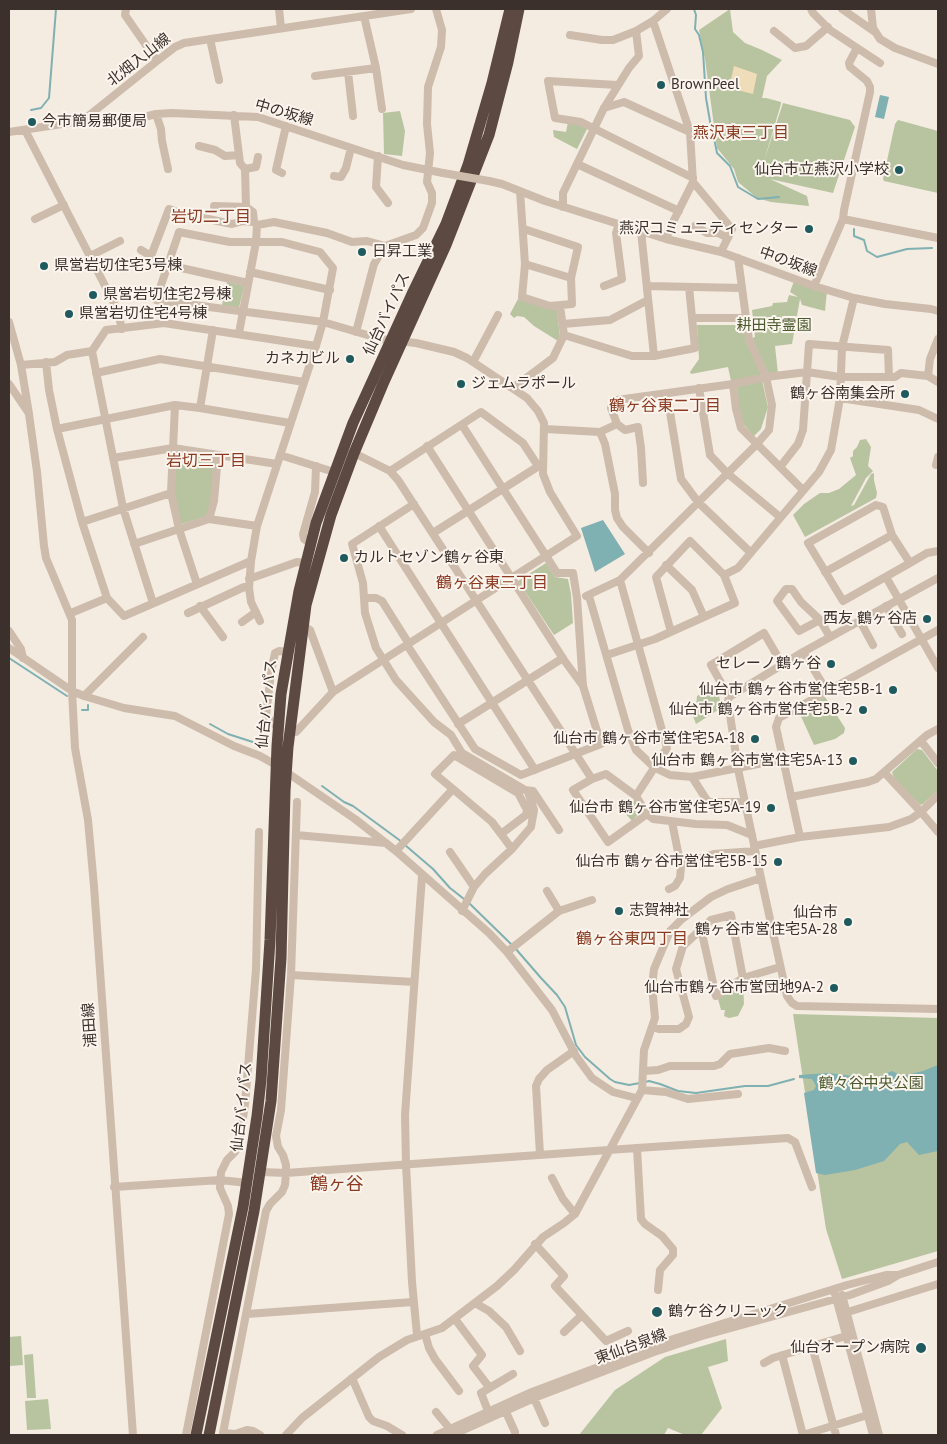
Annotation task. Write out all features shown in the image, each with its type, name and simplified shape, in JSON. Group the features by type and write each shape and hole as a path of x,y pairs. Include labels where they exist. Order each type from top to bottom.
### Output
{"highway":[{"path":"501,9 503,60"},
{"name":"仙台バイパス","path":"196,1435 248,1183 261,1080 270,940 276,765 306,605 326,532 354,453 446,245 470,188 489,135 510,9"},
{"name":"仙台バイパス","path":"209,1435 261,1172 270,1101 287,936 287,772 284,729 287,652 298,591 334,472 353,423 446,224 519,9"},
{"path":"503,60 526,9"}],"street":[{"path":"126,9 125,15 157,60"},
{"path":"279,9 281,28"},
{"name":"北畑入山線","path":"82,121 157,60 184,43 411,9"},
{"path":"141,250 151,256 169,209 232,224 242,221 256,223 274,222 327,233 352,242 368,242 385,246 416,235 423,228 432,203 432,193 428,182 430,153 427,124 428,87 437,65 441,47 442,30 436,9"},
{"path":"570,35 613,40 636,32 667,9"},
{"path":"811,9 828,27 880,63"},
{"path":"842,9 875,32"},
{"path":"871,9 873,28 880,39 894,48 938,64"},
{"path":"364,16 376,68 382,108"},
{"path":"653,21 690,132 693,180 666,239"},
{"path":"774,31 795,48 806,46 828,27"},
{"path":"563,207 563,193 604,108 639,56 636,32"},
{"path":"210,39 219,80"},
{"path":"814,286 843,219 870,87 867,81 852,70 849,63 857,48"},
{"path":"315,76 376,68"},
{"path":"348,72 353,116"},
{"path":"617,86 548,81 555,118 581,122 595,128 693,180 732,230 721,252"},
{"path":"604,108 624,102 690,132"},
{"name":"中の坂線","path":"82,121 99,123 132,120 156,114 172,113 258,117 351,148 428,170 502,184 563,207 666,239 721,252 814,286 854,298 938,311"},
{"path":"156,114 161,129 168,169"},
{"path":"234,115 240,163 245,169 246,207"},
{"path":"9,132 82,121"},
{"path":"282,173 276,170 286,126"},
{"path":"25,130 117,309 122,329"},
{"path":"199,146 215,150 225,156 239,155"},
{"path":"334,176 341,177 346,168 351,148"},
{"path":"378,156 376,187 388,203"},
{"path":"245,169 256,168 258,157"},
{"path":"578,164 679,211"},
{"path":"520,191 525,264 522,297 550,306 572,304 570,278 578,247 524,229"},
{"path":"35,219 64,205"},
{"path":"214,206 246,207 253,212 256,223 256,242 239,333"},
{"path":"843,219 938,238"},
{"path":"604,286 622,279 616,233 619,224"},
{"path":"695,226 707,233 718,233 728,238"},
{"path":"641,231 654,356"},
{"path":"260,621 251,602 249,588 257,526 316,346 323,322 330,290 333,268 320,252 282,242 230,242 179,232 156,300 323,322 356,332 454,352 473,362 527,398 538,411 545,429 541,464 543,474 550,492 577,536 333,692 296,732 284,729"},
{"path":"90,256 120,241"},
{"path":"356,332 374,264 385,246"},
{"path":"577,598 589,596 620,580 649,553 769,430 772,405 766,377 749,340 738,258"},
{"path":"525,264 570,278"},
{"path":"168,266 248,283"},
{"path":"250,272 330,290"},
{"path":"647,286 742,288"},
{"path":"564,335 632,356 654,356 695,348 689,287"},
{"path":"724,574 738,568 819,472 831,450 840,398 842,347 854,298"},
{"path":"563,324 610,320 648,300"},
{"path":"513,388 553,358 564,335 560,306"},
{"path":"473,362 498,315"},
{"path":"692,318 746,318"},
{"name":"浦田線","path":"9,322 21,365 29,414 46,558 71,613 74,633 72,691 75,748 88,820 93,877 133,1435"},
{"path":"153,603 124,508 92,351 106,330 164,323 316,346"},
{"path":"200,408 213,330"},
{"path":"928,376 930,358 938,339"},
{"path":"780,467 798,444 803,430 809,344 888,350 889,377"},
{"path":"21,365 55,362 67,356 92,351"},
{"path":"96,373 160,359 304,382"},
{"path":"46,362 49,390 57,429 82,522 107,598 124,616 251,561"},
{"path":"643,483 638,427 625,430 617,424 611,408 612,404 617,400 807,372 840,378 895,377 901,373 928,376 938,382"},
{"path":"9,384 29,414"},
{"path":"733,384 736,409 741,428 803,490"},
{"path":"699,388 710,455 727,473 780,517"},
{"path":"667,394 680,479 698,502 750,552"},
{"path":"840,398 919,410 938,419"},
{"path":"57,429 174,405 290,423"},
{"path":"174,405 171,493 179,529 197,584"},
{"path":"390,471 481,412 523,443 541,464"},
{"path":"365,598 376,598 382,602 475,749 521,775 601,744 583,686 577,598 573,573 557,573 462,424"},
{"path":"545,429 600,432 617,424"},
{"path":"600,432 606,444 615,494 614,510 616,518 649,553"},
{"path":"427,446 563,658 583,686"},
{"path":"114,458 173,448 277,464"},
{"path":"354,453 390,471 414,504 592,779"},
{"path":"209,519 214,501 218,455"},
{"path":"280,455 334,472"},
{"path":"938,457 936,465 938,465"},
{"path":"433,533 541,464"},
{"path":"311,544 304,539 302,534 315,492 316,466"},
{"path":"82,522 171,493"},
{"path":"414,504 352,544 363,583 365,613 371,637 396,680 434,722 450,736 462,753 528,792 533,791 559,830"},
{"path":"910,563 892,535 883,507 876,505 808,543 843,601 886,577 910,563 927,553 938,551"},
{"path":"134,544 209,519 257,526"},
{"path":"379,526 535,770"},
{"path":"825,572 892,535"},
{"path":"607,655 639,646 671,632 735,603 724,574 690,542 656,577 671,632"},
{"path":"249,579 297,562 306,563"},
{"path":"666,565 692,590 704,617"},
{"path":"886,577 938,668"},
{"path":"729,697 803,652 938,578"},
{"path":"620,580 667,748 636,796"},
{"path":"188,613 244,586 249,588"},
{"path":"820,620 799,631 777,601 786,589 792,589 800,602 820,620 830,637"},
{"path":"589,596 628,730 636,750 655,768 670,775 692,777 783,759"},
{"path":"71,613 107,598"},
{"path":"200,606 222,633"},
{"path":"886,606 898,630"},
{"path":"242,622 256,612"},
{"path":"860,621 870,644"},
{"path":"302,626 310,630 333,692"},
{"path":"800,838 776,727 779,718 938,630"},
{"path":"9,631 21,649 23,658"},
{"path":"782,664 764,633 710,665 729,697 738,769 787,996 797,1006 938,1009"},
{"path":"84,696 143,637"},
{"path":"9,648 72,691 124,708 175,716 234,746 260,756 287,772 386,843"},
{"path":"803,652 827,691"},
{"path":"458,724 563,658"},
{"path":"791,797 868,782 884,773 938,729"},
{"path":"921,741 938,763"},
{"path":"501,834 526,815 524,804 518,793 454,755 435,774 492,822 512,849"},
{"path":"884,773 938,832"},
{"path":"647,814 608,842 573,790 592,779 606,774 636,796 653,820 727,825 752,835"},
{"path":"692,777 708,802 745,802"},
{"path":"400,846 453,789"},
{"path":"465,905 474,887 485,874 512,849 531,827 534,810 528,792"},
{"path":"680,864 714,854 800,838 889,827 911,819 938,795"},
{"path":"260,1435 247,1430 235,1434 223,1434 266,1211 282,1192 285,1185 286,1165 276,1136 281,1110 291,975 287,936 297,802"},
{"path":"670,889 675,886 680,878 680,864 672,822"},
{"path":"186,1435 229,1214 228,1206 220,1188 220,1180 223,1166 239,1145 245,1104 256,968 259,832"},
{"path":"296,835 386,843 400,846 422,876 465,905 489,934 511,949 552,1010 584,1069 602,1086 613,1092 636,1098"},
{"path":"450,852 454,864 474,887"},
{"path":"422,876 405,1115 414,1302 421,1335 435,1359 459,1391"},
{"path":"286,1435 302,1418 379,1357 406,1340 442,1328 455,1319 497,1286 514,1270 535,1244 575,1214 610,1150 643,1082 644,1050 655,1018 652,986 654,969 670,931 682,919 711,897 761,878"},
{"path":"547,891 559,911"},
{"path":"511,949 559,911 592,900"},
{"path":"652,1027 679,1029 686,1024 689,1017 676,969 683,946 711,920 732,915 743,978"},
{"path":"701,929 716,996 743,978 780,967"},
{"path":"291,975 414,982"},
{"path":"643,1082 658,1070 670,1066 714,1066 720,1064 730,1054 769,1048 785,1051"},
{"path":"540,1155 536,1086 547,1070 574,1051"},
{"path":"643,1082 688,1099 738,1094"},
{"path":"261,1172 286,1173 788,1138 795,1142 812,1187"},
{"path":"638,1148 640,1219 662,1236 673,1249 673,1255 660,1270 658,1290"},
{"path":"552,1178 563,1199 575,1214"},
{"path":"114,1187 220,1180 248,1183"},
{"path":"535,1244 564,1276 555,1286 606,1341 628,1331"},
{"name":"東仙台泉線","path":"451,1432 534,1398 683,1342 840,1298 888,1281 898,1275 938,1262"},
{"path":"437,1435 451,1432 488,1411 573,1375 670,1340 886,1274 898,1275"},
{"path":"851,1311 938,1284"},
{"path":"837,1289 870,1414 873,1435"},
{"path":"840,1298 846,1336 870,1414 879,1435"},
{"path":"247,1314 414,1302"},
{"path":"475,1303 489,1311 506,1326 520,1351"},
{"path":"564,1332 582,1315"},
{"path":"455,1319 482,1355 473,1366 489,1387"},
{"path":"764,1363 782,1355 846,1336"},
{"path":"812,1346 836,1435"},
{"path":"782,1355 803,1435 870,1414"},
{"path":"488,1411 481,1393 513,1374"},
{"path":"352,1378 369,1417 373,1421 387,1426 402,1435"},
{"path":"534,1398 545,1423"},
{"path":"505,1410 515,1432"},
{"path":"436,1412 451,1432"}],"green space":[{"path":"730,9 733,32 745,43 782,60 767,76 762,98 781,102 764,161 783,103 850,120 855,127 833,193 770,179 807,196 809,206 771,202 757,198 738,182 734,169 717,148 705,59 699,30"},
{"path":"400,111 405,131 402,156 384,154 383,113"},
{"path":"898,120 938,131 938,193 884,181 895,124"},
{"path":"568,122 588,127 577,149 554,137 553,130 566,132"},
{"name":"耕田寺霊園","path":"794,281 827,291 825,311 802,305 800,299 792,344 775,346 778,374 768,373 752,338 755,337 752,310 772,306 773,303 787,302 789,295 798,297 790,292"},
{"path":"227,282 244,286 239,308 222,305"},
{"path":"518,299 557,310 560,337 558,341 534,326 524,317 517,316 514,318 510,314"},
{"path":"697,325 745,325 761,374 759,377 731,381 728,367 691,374 690,372 699,359"},
{"path":"762,380 768,407 761,429 754,436 744,425 739,408 737,386"},
{"path":"866,439 871,447 868,466 873,471 866,478 851,506 854,505 871,474 874,473 876,498 805,537 793,515 804,504 820,493 829,493 839,489 856,475 850,458 853,456 853,451 860,440"},
{"path":"178,451 216,457 208,516 181,524 175,495 175,456"},
{"path":"546,563 555,577 568,579 571,594 573,623 554,635 518,581"},
{"path":"717,691 721,708 696,724 691,711 696,707 697,696 702,693"},
{"path":"825,697 845,728 844,733 835,739 814,745 799,712"},
{"path":"917,749 922,750 938,771 938,790 920,805 894,778 892,772"},
{"path":"635,799 642,810 632,821 624,812"},
{"path":"743,983 744,1004 738,1016 729,1018 724,1016 725,1010 721,1010 718,999"},
{"name":"鶴々谷中央公園","path":"793,1014 938,1018 938,1251 842,1279 826,1229"},
{"path":"21,1336 23,1365 10,1366 9,1337"},
{"path":"726,1339 728,1361 708,1367 722,1408 701,1435 685,1435 668,1428 664,1435 579,1435 615,1390 665,1357"},
{"path":"33,1354 36,1398 27,1398 24,1355"},
{"path":"48,1399 51,1429 27,1430 25,1401"}],"sand":[{"path":"734,66 757,74 753,94 729,88"}],"water":[{"path":"880,95 889,97 884,119 875,117"},
{"path":"603,520 625,554 595,572 581,528"},
{"path":"938,1065 938,1151 919,1155 907,1142 900,1144 884,1161 855,1170 825,1175 816,1173 804,1093 814,1090 816,1086 812,1079 799,1078 799,1075 829,1073 875,1079 892,1071 902,1076"}],"waterway":[{"path":"31,110 41,108 49,98 56,9"},
{"path":"694,9 696,15 695,29 699,35 703,52 706,98 711,127"},
{"path":"714,138 717,153 730,166 738,187 758,199 779,197"},
{"path":"854,229 854,236 864,240 867,251 877,257 907,249 932,248"},
{"path":"9,658 67,696"},
{"path":"82,710 88,710 88,705"},
{"path":"210,724 228,734 259,744"},
{"path":"322,786 402,842"},
{"path":"405,845 464,899"},
{"path":"468,902 511,944"},
{"path":"515,948 557,995 565,1007 576,1045 585,1057 615,1082 629,1085 640,1083"},
{"path":"645,1082 649,1081 678,1091 696,1093 745,1086 768,1086 794,1079"}],"place":[{"name":"BrownPeel","path":"661,85"},
{"name":"今市簡易郵便局","path":"32,122"},
{"name":"仙台市立燕沢小学校","path":"899,170"},
{"name":"燕沢コミュニティセンター","path":"809,229"},
{"name":"日昇工業","path":"362,252"},
{"name":"県営岩切住宅3号棟","path":"44,266"},
{"name":"県営岩切住宅2号棟","path":"93,295"},
{"name":"県営岩切住宅4号棟","path":"69,314"},
{"name":"カネカビル","path":"350,359"},
{"name":"ジェムラポール","path":"461,384"},
{"name":"鶴ヶ谷南集会所","path":"905,394"},
{"name":"カルトセゾン鶴ヶ谷東","path":"344,558"},
{"name":"西友 鶴ヶ谷店","path":"927,619"},
{"name":"セレーノ鶴ヶ谷","path":"831,664"},
{"name":"仙台市 鶴ヶ谷市営住宅5B-1","path":"893,690"},
{"name":"仙台市 鶴ヶ谷市営住宅5B-2","path":"863,710"},
{"name":"仙台市 鶴ヶ谷市営住宅5A-18","path":"755,739"},
{"name":"仙台市 鶴ヶ谷市営住宅5A-13","path":"853,761"},
{"name":"仙台市 鶴ヶ谷市営住宅5A-19","path":"771,808"},
{"name":"仙台市 鶴ヶ谷市営住宅5B-15","path":"778,862"},
{"name":"志賀神社","path":"619,911"},
{"name":"仙台市 鶴ヶ谷市営住宅5A-28","path":"848,922"},
{"name":"仙台市鶴ヶ谷市営団地9A-2","path":"834,988"},
{"name":"鶴ケ谷クリニック","path":"657,1312"},
{"name":"仙台オープン病院","path":"921,1348"}],"district":[{"name":"燕沢東三丁目","path":"741,133"},
{"name":"岩切二丁目","path":"211,217"},
{"name":"鶴ヶ谷東二丁目","path":"665,406"},
{"name":"岩切三丁目","path":"206,461"},
{"name":"鶴ヶ谷東三丁目","path":"492,583"},
{"name":"鶴ヶ谷東四丁目","path":"632,939"},
{"name":"鶴ヶ谷","path":"337,1185"}]}
